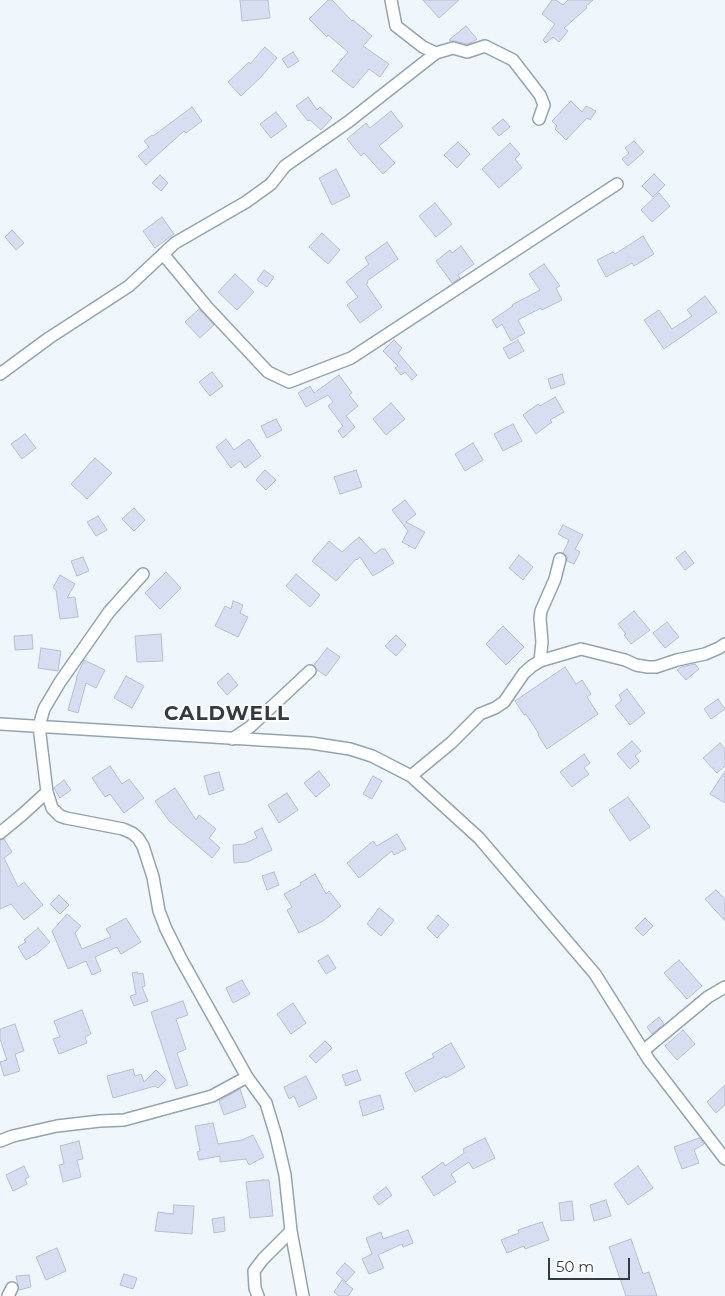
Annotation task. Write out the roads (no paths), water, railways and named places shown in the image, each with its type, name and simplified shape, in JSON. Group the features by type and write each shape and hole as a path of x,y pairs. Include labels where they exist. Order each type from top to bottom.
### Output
{"street":[{"path":"390,0 396,26 423,47 436,53"},
{"path":"0,374 49,338 128,286 175,243 246,202 271,184 286,166 348,122 436,53 453,48 467,52 485,46 513,60 540,95 544,105 539,119"},
{"path":"163,254 207,307 268,372 289,382 351,358 617,184"},
{"path":"540,661 542,642 541,611 555,579 560,560"},
{"path":"143,574 109,612 60,682 44,709 39,726 47,792 52,808 60,816 123,829 138,838 143,846 153,877 159,911 166,929 181,960 247,1077 266,1103 285,1176 291,1231 303,1296"},
{"path":"411,776 451,743 480,714 504,702 524,673 540,661 582,649 648,667 705,654 725,644"},
{"path":"232,739 250,727 310,671"},
{"path":"0,724 311,743 350,749 372,756 411,776 479,838 595,974 649,1060 725,1159"},
{"path":"0,832 47,792"},
{"path":"643,1050 708,997 725,987"},
{"path":"0,1141 13,1136 57,1126 124,1120 212,1096 247,1077"},
{"path":"258,1296 254,1288 254,1271 263,1259 291,1231"}],"district":[{"name":"CALDWELL","path":"227,714"}]}
